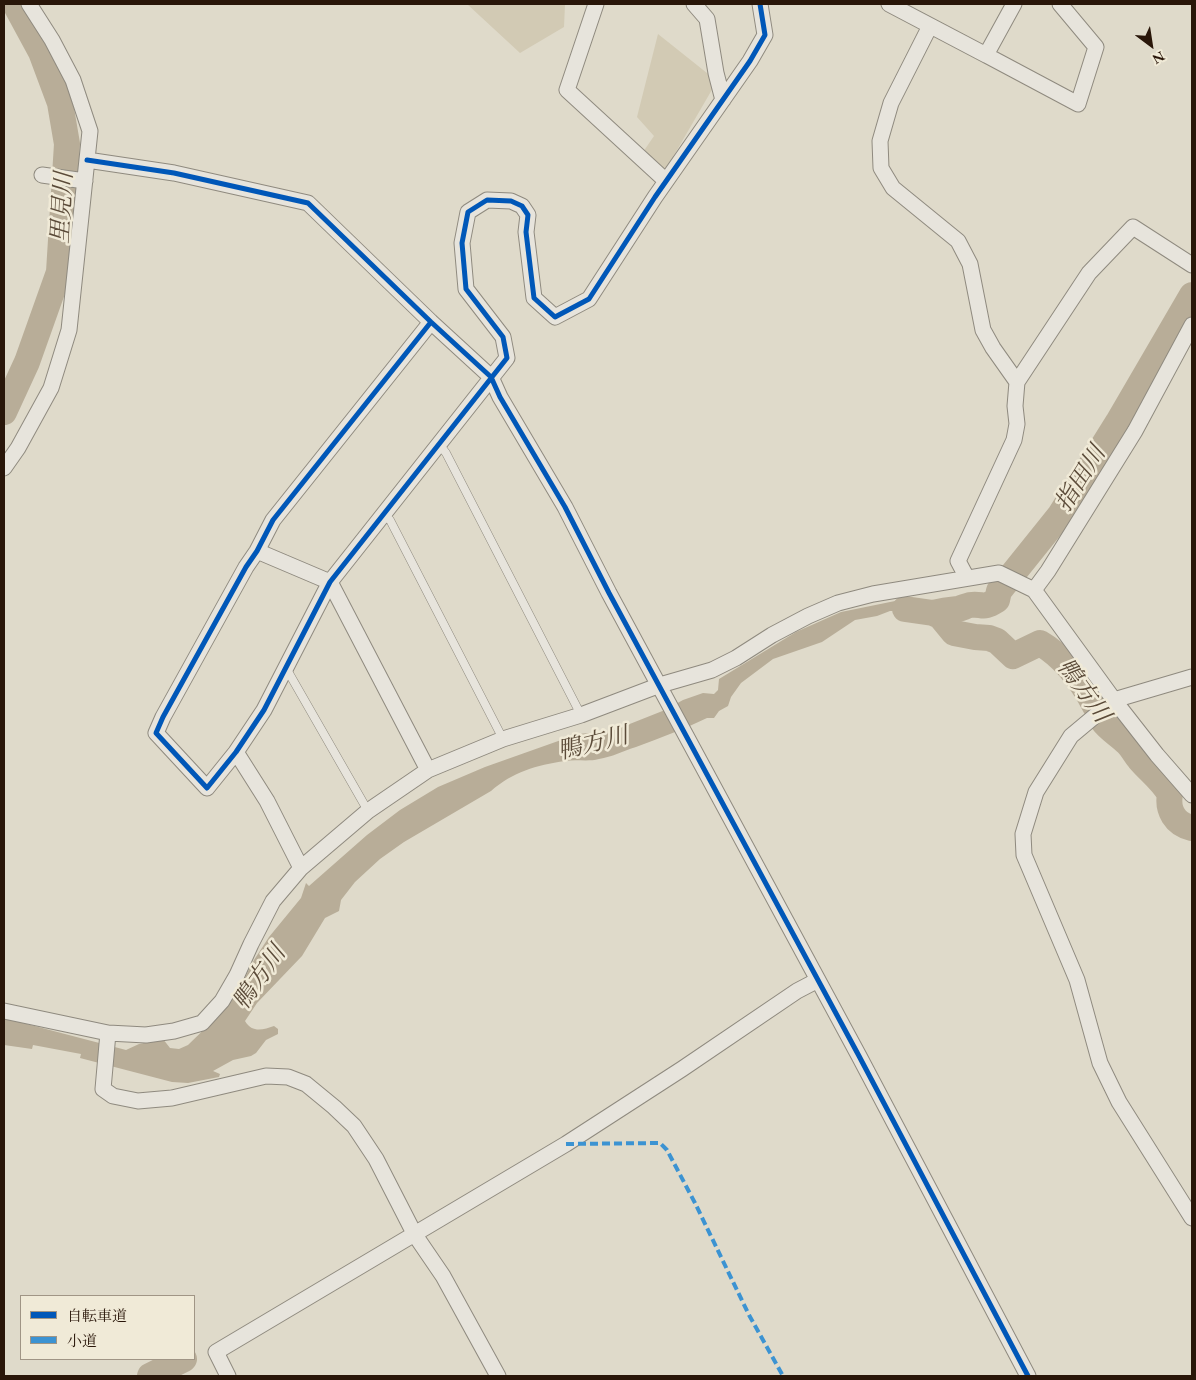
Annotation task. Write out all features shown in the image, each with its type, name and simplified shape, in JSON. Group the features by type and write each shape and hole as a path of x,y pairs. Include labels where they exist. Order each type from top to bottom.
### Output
{"street":[{"path":"4,468 18,448 51,388 68,330 90,131 73,80 52,40 29,4"},
{"path":"596,4 567,90 666,181"},
{"path":"694,4 707,19 716,73 723,100"},
{"path":"430,322 272,520 258,551 246,566 163,717 156,733 207,788 236,752 264,710 330,582 507,358 503,337 466,289 462,244 468,212 487,200 511,201 522,206 528,215 526,232 534,298 555,317 589,299 623,245 766,35 760,4"},
{"path":"889,4 1078,104 1096,47 1060,4"},
{"path":"986,55 1014,4"},
{"path":"930,26 891,102 880,141 881,168 893,188 958,241 970,264 984,330 993,348 1017,382"},
{"path":"87,160 174,173 308,202 430,322 491,377 500,396 565,507 609,593 716,788 1028,1376"},
{"path":"42,175 85,181"},
{"path":"967,578 958,561 1014,440 1017,424 1015,406 1017,382 1089,273 1133,227 1192,265"},
{"path":"1030,588 1048,571 1135,431 1192,325"},
{"path":"258,551 330,582 428,770"},
{"path":"4,1011 108,1034 146,1035 174,1031 202,1023 222,1001 237,975 273,901 301,868 368,811 428,770 503,739 581,715 660,685 712,670 793,624 838,603 873,594 999,573 1030,588 1109,703 1192,795"},
{"path":"1192,677 1109,703 1071,736 1036,792 1023,834 1024,856 1077,980 1100,1063 1119,1102 1192,1218"},
{"path":"236,752 268,801 301,868"},
{"path":"228,1376 216,1352 566,1144 682,1069 797,991 818,980"},
{"path":"108,1034 103,1089 113,1096 138,1100 172,1098 266,1076 288,1077 306,1084 334,1107 354,1126 376,1158 415,1235 443,1276 498,1376"}],"lane":[{"path":"439,444 446,453 581,715"},
{"path":"382,515 390,520 503,739"},
{"path":"286,668 368,811"}],"shaded area":[{"path":"467,4 565,4 564,27 520,53"},
{"path":"658,34 717,81 666,169 641,155 654,136 637,117"}],"water":[{"path":"895,601 907,605 939,609 938,621 925,616 909,616 897,611 855,620 822,642 773,659 741,683 731,697 728,706 719,711 714,718 707,718 663,737 608,757 595,760 569,760 525,770 404,842 380,859 355,882 341,900 339,911 325,918 302,956 257,1003 245,1021 248,1025 258,1030 274,1026 278,1029 278,1034 266,1040 256,1053 251,1056 233,1060 213,1071 220,1074 219,1077 188,1083 172,1082 80,1058 81,1054 33,1045 32,1049 4,1045 4,1018 126,1050 139,1044 163,1039 170,1048 179,1049 188,1045 221,1013 240,987 269,937 301,898 306,883 309,886 367,835 400,810 438,787 485,767 578,734 612,731 703,693 714,694 718,690 719,679 796,632 841,612"}],"waterway":[{"name":"里見川","path":"4,412 27,362 59,272 67,144 60,103 41,52 15,4"},
{"name":"指田川","path":"933,613 970,605 985,605 997,600 999,591 1060,515 1118,422 1192,295"},
{"name":"鴨方川","path":"905,609 933,613 940,616 954,633 997,641 1013,656 1040,643 1057,655 1078,679 1105,724 1127,743 1166,788 1170,794 1171,811 1177,820 1192,828"},
{"path":"150,1376 182,1360"}],"marked path":[{"path":"566,1144 660,1143 667,1150 749,1315 783,1376"}],"cycle path":[{"path":"431,322 273,520 163,717 156,733 207,788 236,752 264,710 330,582 507,358 503,337 466,289 462,243 468,212 487,200 511,201 522,206 528,215 526,232 534,298 555,317 589,299 655,197 750,61 765,35 760,4"},
{"path":"87,160 174,173 308,203 491,377 500,397 565,507 609,593 859,1056 1028,1376"}]}
